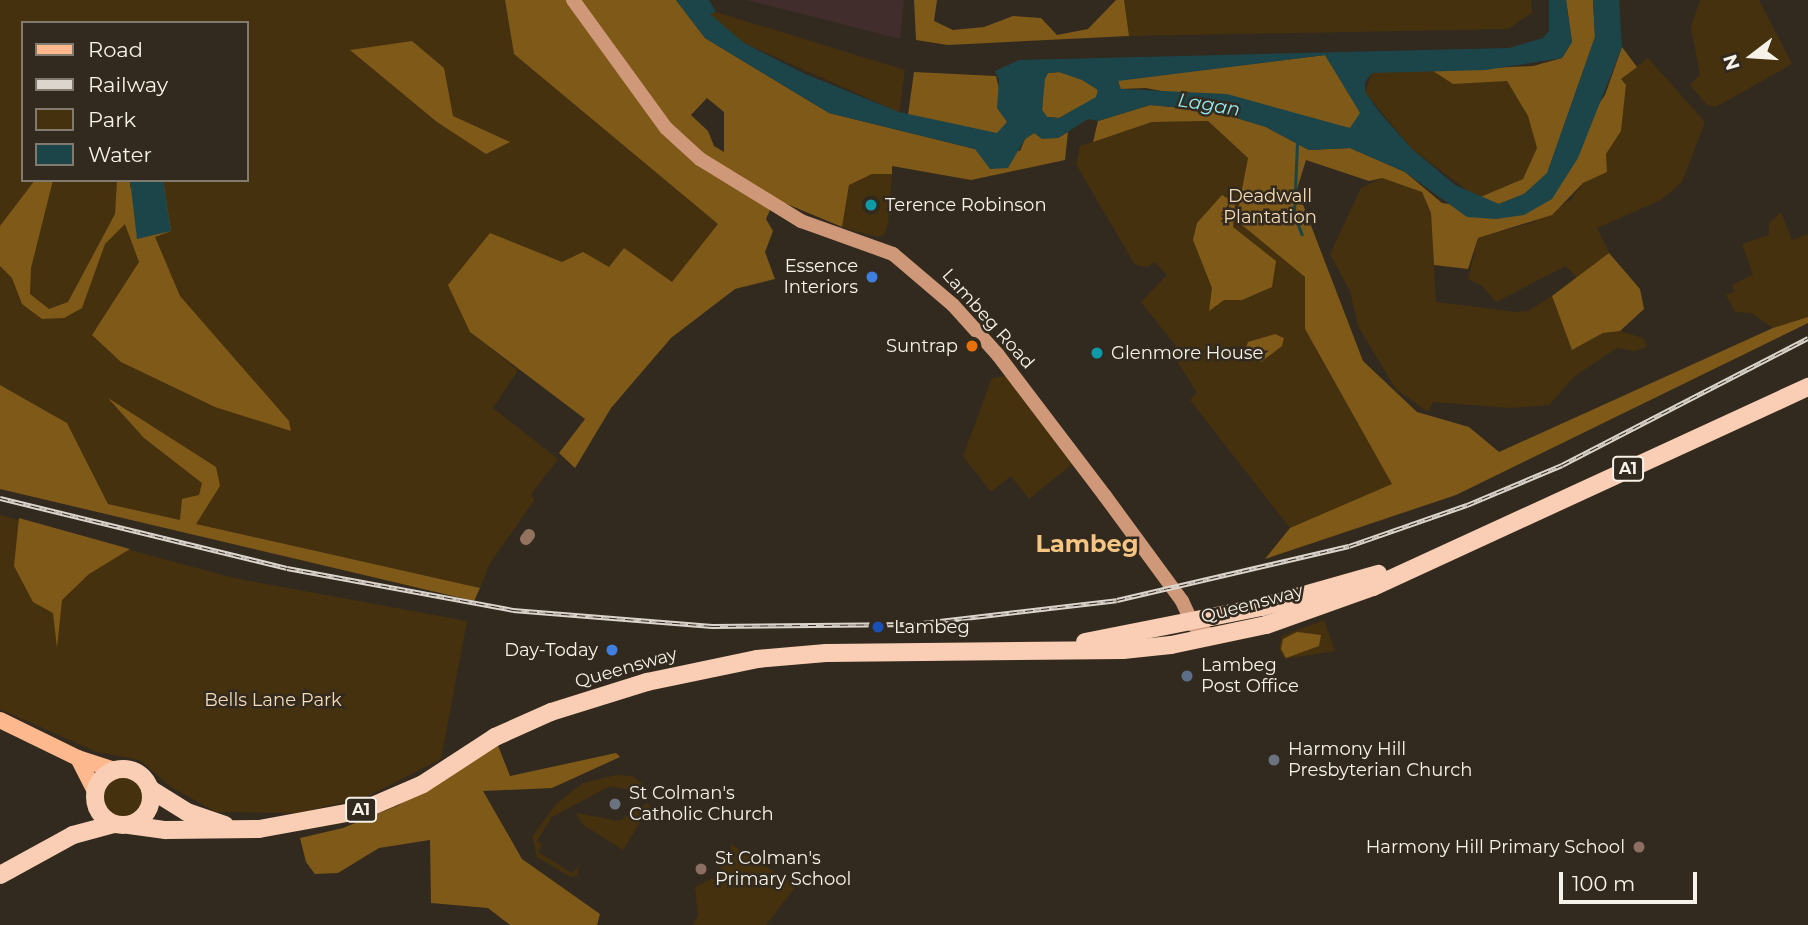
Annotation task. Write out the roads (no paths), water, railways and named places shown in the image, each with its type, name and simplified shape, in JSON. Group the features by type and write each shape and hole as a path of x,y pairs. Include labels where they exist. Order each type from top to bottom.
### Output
{"highway":[{"name":"Queensway","path":"121,825 166,830 294,826 363,810 424,784 530,720 684,672 794,654 1055,648 1123,650 1184,643 1305,613 1808,387"},
{"name":"Queensway","path":"1055,648 1193,624 1330,589 1448,551"},
{"name":"A1","path":"115,770 132,771 150,789"},
{"path":"73,835 95,798 102,778 115,770"},
{"name":"Queensway","path":"150,789 187,812 234,829"},
{"path":"0,875 73,835 121,825 149,808 150,789"},
{"path":"95,798 121,825"}],"main road":[{"name":"Lambeg Road","path":"573,0 666,128 700,159 800,221 893,254 953,304 1046,417 1181,601 1193,624"},
{"path":"1184,643 1193,624 1212,636"},
{"name":"A1","path":"0,720 78,758 115,770"},
{"path":"78,758 95,798"}],"water":[{"name":"Lagan","path":"676,0 709,0 716,12 710,14 744,43 805,74 899,112 997,133 1007,122 997,108 999,80 995,71 1019,60 1509,48 1543,38 1549,31 1549,0 1566,0 1572,42 1562,58 1486,70 1372,73 1365,82 1365,92 1412,149 1455,185 1499,204 1524,194 1547,173 1595,37 1593,0 1619,0 1622,47 1578,158 1552,199 1524,215 1496,219 1467,217 1405,172 1350,148 1309,150 1266,127 1214,111 1150,105 1098,121 1088,119 1058,138 1042,139 1034,133 1025,139 1008,168 990,169 975,149 829,113 705,38","holes":["1325,55 1360,113 1350,128 1227,94 1121,89 1118,81","1059,72 1082,80 1098,90 1096,97 1059,118 1047,117 1042,110 1045,79 1048,73"]},
{"path":"130,182 163,182 171,231 137,239"}],"waterway":[{"path":"1294,213 1297,143"},
{"path":"1298,224 1302,234"}],"railway":[{"path":"0,498 287,568 513,610 712,626 914,624 1117,600 1349,546 1467,505 1562,465 1808,338"}],"place":[{"name":"Terence Robinson","path":"871,205"},
{"name":"Essence Interiors","path":"872,277"},
{"name":"Suntrap","path":"972,346"},
{"name":"Glenmore House","path":"1097,353"},
{"name":"Lambeg","path":"878,627"},
{"name":"Day-Today","path":"612,650"},
{"name":"Lambeg Post Office","path":"1187,676"},
{"name":"Harmony Hill Presbyterian Church","path":"1274,760"},
{"name":"St Colman's Catholic Church","path":"615,804"},
{"name":"Harmony Hill Primary School","path":"1639,847"},
{"name":"St Colman's Primary School","path":"701,869"}],"district":[{"name":"Lambeg","path":"1087,544"}],"park label":[{"name":"Deadwall Plantation","path":"1270,207"},
{"name":"Bells Lane Park","path":"273,700"}]}
